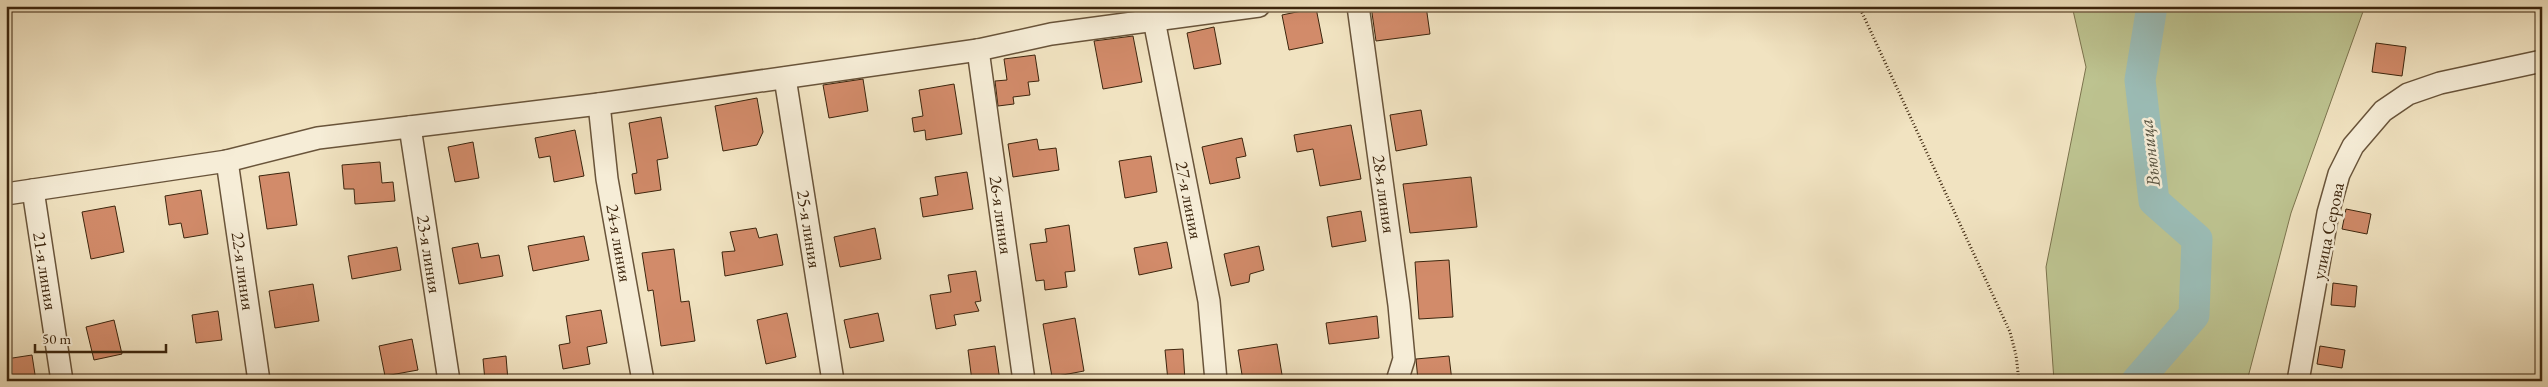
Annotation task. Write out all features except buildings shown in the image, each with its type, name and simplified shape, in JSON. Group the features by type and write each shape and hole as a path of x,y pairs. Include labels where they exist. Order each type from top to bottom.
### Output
{"street":[{"path":"6,194 227,161 318,138 599,104 785,78 978,50 1051,34 1259,6"},
{"name":"28-я линия","path":"1358,6 1399,305 1404,359 1397,381"},
{"name":"27-я линия","path":"1154,20 1209,301 1216,381"},
{"name":"26-я линия","path":"978,50 1024,381"},
{"name":"улица Серова","path":"2298,381 2328,214 2340,174 2353,146 2383,111 2408,94 2448,81 2542,61"},
{"name":"25-я линия","path":"785,78 833,381"},
{"name":"24-я линия","path":"599,104 607,179 643,381"},
{"name":"23-я линия","path":"410,127 449,381"},
{"name":"22-я линия","path":"227,161 259,381"},
{"name":"21-я линия","path":"33,190 62,381"}],"path":[{"path":"1859,6 2010,332 2019,381"}],"green space":[{"path":"2072,6 2365,6 2291,213 2247,381 2054,381 2046,267 2086,67"}],"waterway":[{"name":"Вьюница","path":"2137,381 2194,315 2197,239 2154,201 2140,80 2152,6"}]}
